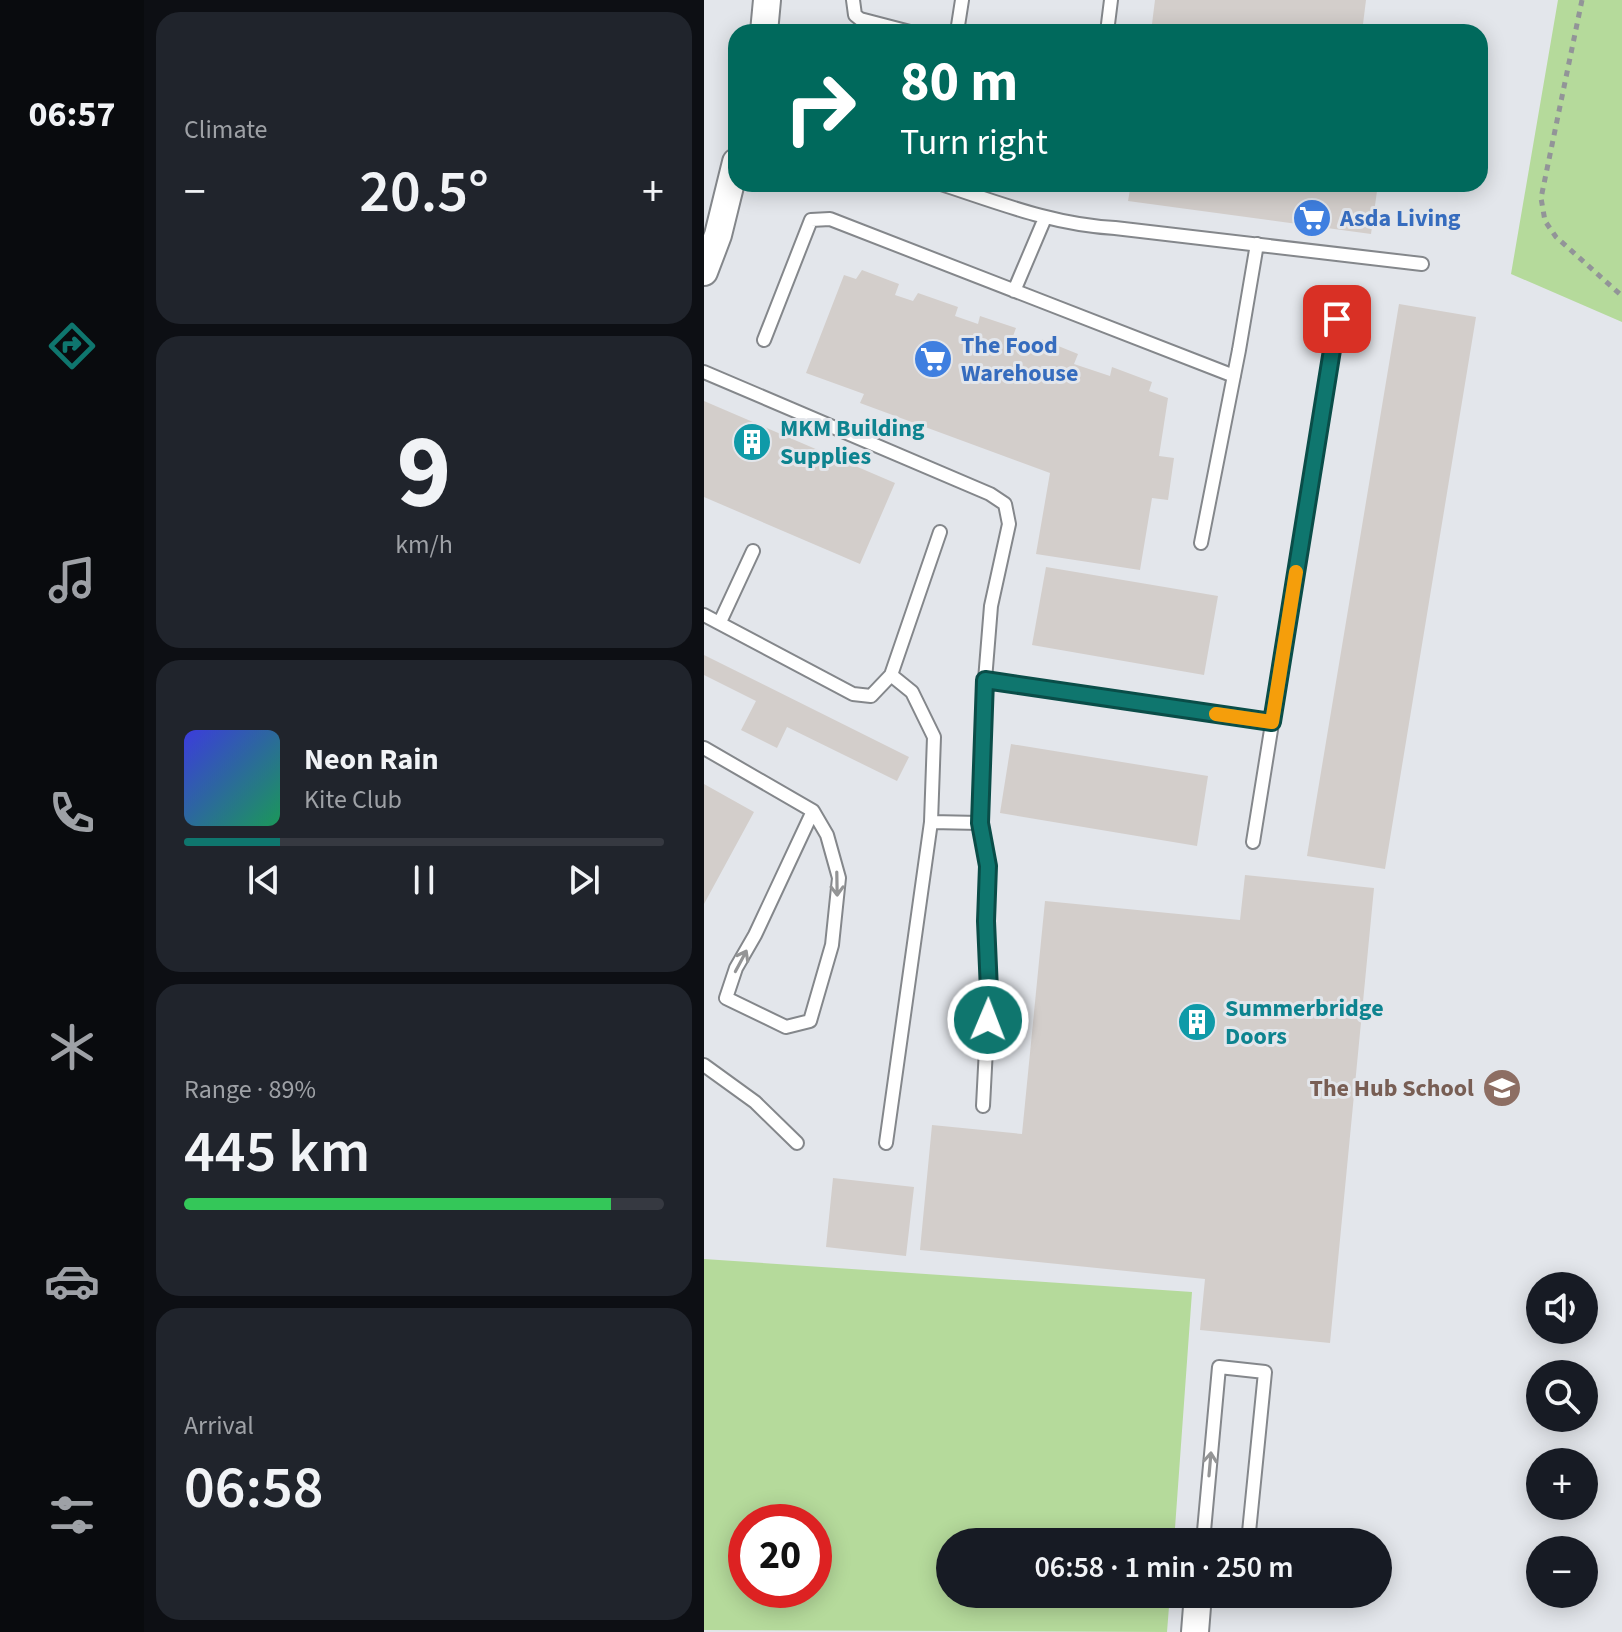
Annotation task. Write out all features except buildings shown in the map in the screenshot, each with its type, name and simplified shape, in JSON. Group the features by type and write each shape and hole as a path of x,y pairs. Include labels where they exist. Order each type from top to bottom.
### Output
{"street":[{"path":"765,24 767,0"},
{"path":"704,272 718,235 729,192"},
{"path":"1195,1632 1197,1608"}],"lane":[{"path":"853,0 855,15 879,24"},
{"path":"958,24 962,0"},
{"path":"1108,24 1111,0"},
{"path":"965,192 1045,218 1081,226 1422,264"},
{"path":"1014,291 1045,218"},
{"path":"764,340 811,220 830,219 1234,376"},
{"path":"1201,543 1257,244"},
{"path":"1253,842 1337,319"},
{"path":"704,372 990,494 1005,504 1009,524 991,606 985,680 980,823 988,866 986,921 989,991 983,1106"},
{"path":"704,615 853,694 871,696 891,675 940,532"},
{"path":"720,622 753,551"},
{"path":"886,1143 931,822 934,737 912,692 891,675"},
{"path":"985,680 1272,722"},
{"path":"704,748 813,811 827,835 839,878 832,945 810,1021 786,1027 726,998 736,968 755,935 813,811"},
{"path":"931,822 980,823"},
{"path":"704,1065 755,1102 797,1143"},
{"path":"1204,1528 1219,1367 1265,1372 1249,1528"}],"path":[{"path":"1582,0 1541,198 1545,221 1556,237 1622,296"}],"green space":[{"path":"1558,0 1622,0 1622,322 1511,274"},
{"path":"704,1259 1192,1292 1175,1528 936,1528 936,1608 1169,1608 1167,1632 704,1630"}],"slow traffic":[{"path":"1216,714 1272,722 1296,572"}],"place":[{"name":"Asda Living","path":"1312,218"},
{"name":"The Food Warehouse","path":"933,359"},
{"name":"MKM Building Supplies","path":"752,442"},
{"name":"Summerbridge Doors","path":"1197,1022"},
{"name":"The Hub School","path":"1502,1088"}],"route":[{"path":"988,1020 988,866 980,823 985,680 1272,722 1337,319"}]}
